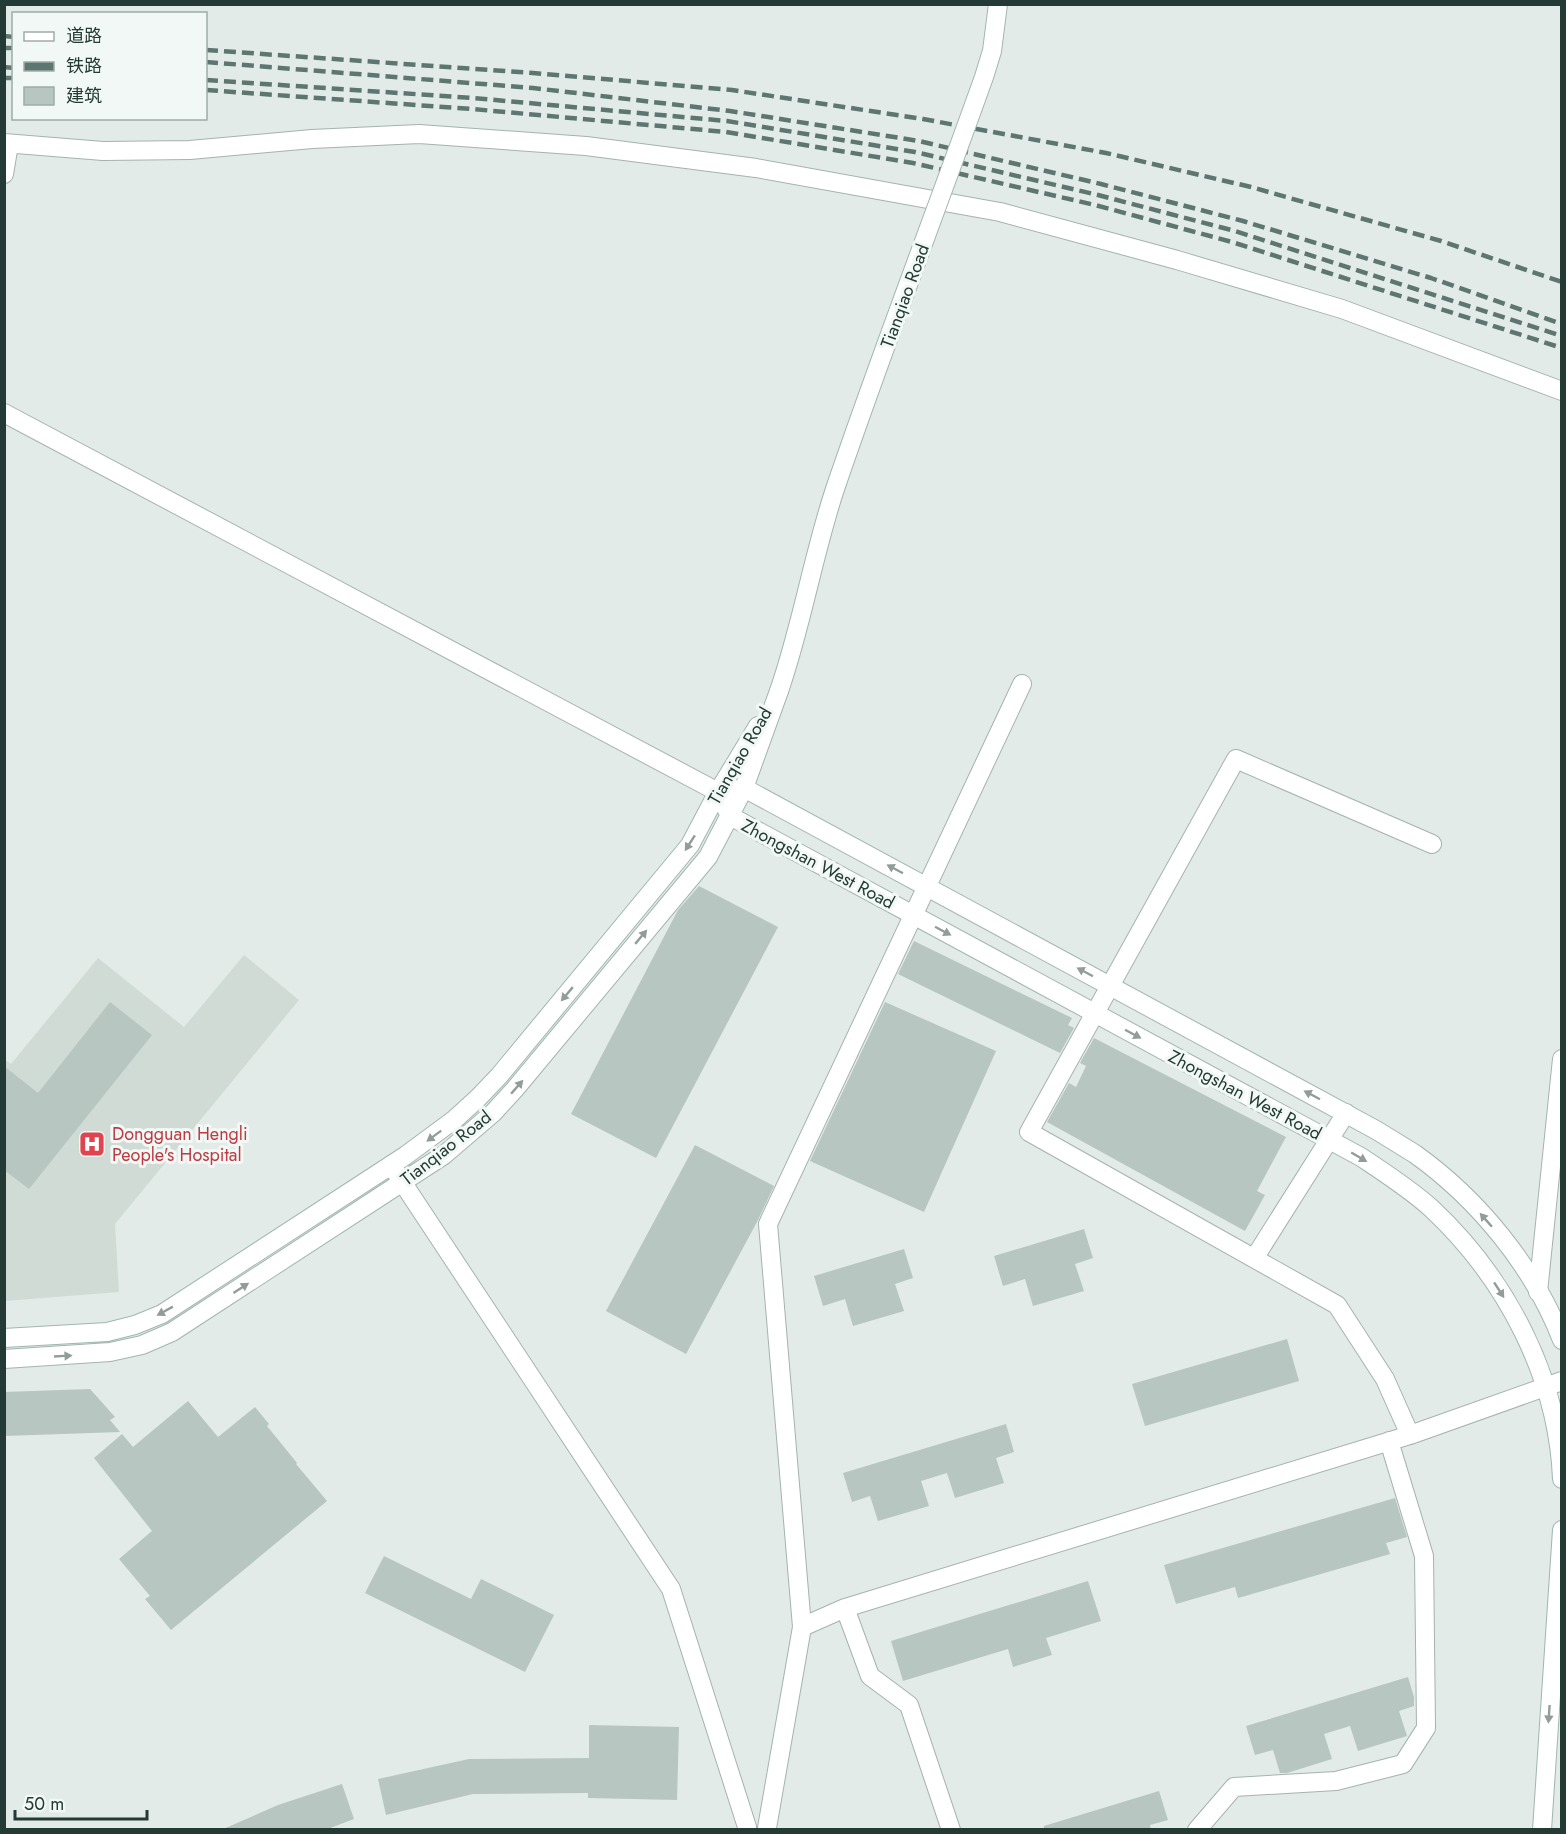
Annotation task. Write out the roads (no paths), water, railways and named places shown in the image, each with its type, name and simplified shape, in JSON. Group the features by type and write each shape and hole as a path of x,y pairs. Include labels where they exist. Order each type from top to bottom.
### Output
{"street":[{"name":"Tianqiao Road","path":"4,1359 110,1352 142,1345 172,1332 444,1155 469,1135 515,1089 708,857 744,788 789,662 816,553 836,488 984,77 992,51 998,4"},
{"path":"4,174 7,143 103,151 190,150 312,139 419,134 586,146 756,168 1000,212 1166,257 1342,309 1562,391"},
{"path":"4,413 718,792"},
{"path":"391,1165 671,1589 744,1828 758,1826 768,1829 802,1628 768,1224 1022,684"},
{"name":"Tianqiao Road","path":"4,1338 107,1332 135,1325 162,1314 391,1165 455,1119 499,1076 690,845 718,792 778,691"},
{"path":"1410,1435 1385,1379 1337,1305 1029,1132 1236,759 1431,844"},
{"name":"Zhongshan West Road","path":"1562,1340 1538,1292 1506,1244 1484,1217 1451,1184 1415,1155 1346,1113 744,788 718,792 730,816 1361,1157 1397,1180 1430,1207 1461,1238 1487,1271 1553,1383 1555,1427 1562,1479"},
{"path":"1538,1292 1562,1059"},
{"path":"1255,1257 1346,1113"},
{"path":"802,1628 845,1608 1410,1435 1553,1383"},
{"path":"1197,1830 1234,1787 1336,1781 1402,1764 1426,1728 1424,1556 1389,1441"},
{"path":"1542,1830 1562,1530"},
{"path":"845,1608 870,1676 909,1705 951,1830"}],"railway":[{"path":"4,36 12,37"},
{"path":"4,48 12,48"},
{"path":"207,50 533,73 732,90 923,119 1106,153 1251,187 1441,241 1562,282"},
{"path":"207,62 533,88 730,111 919,141 1101,184 1243,221 1431,278 1562,324"},
{"path":"4,67 12,68"},
{"path":"4,78 12,78"},
{"path":"207,80 473,98 727,121 915,152 1098,195 1235,231 1562,336"},
{"path":"207,90 472,109 726,132 913,163 1095,205 1232,242 1562,348"}],"place":[{"name":"Dongguan Hengli People's Hospital","path":"92,1144"}]}
